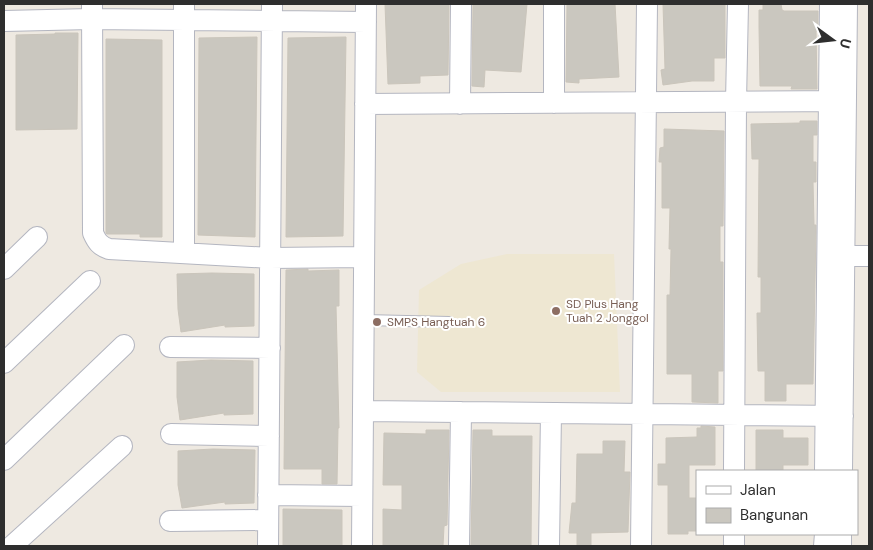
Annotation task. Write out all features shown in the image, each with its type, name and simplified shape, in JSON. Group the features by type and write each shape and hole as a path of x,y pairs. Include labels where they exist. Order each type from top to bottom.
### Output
{"street":[{"path":"460,104 461,4"},
{"path":"554,4 554,103"},
{"path":"641,546 647,4"},
{"path":"734,470 738,4"},
{"path":"830,4 838,101"},
{"path":"826,470 834,415 838,101 847,4"},
{"path":"92,11 93,233 96,242 109,249 270,258 364,257"},
{"path":"4,21 92,11 366,13 362,546"},
{"path":"184,12 184,252"},
{"path":"268,546 272,12"},
{"path":"365,104 838,101"},
{"path":"4,269 37,237"},
{"path":"836,256 869,256"},
{"path":"4,363 90,281"},
{"path":"4,460 124,345"},
{"path":"170,347 270,348"},
{"path":"363,411 834,415"},
{"path":"459,546 461,412"},
{"path":"549,546 551,413"},
{"path":"834,415 842,470"},
{"path":"171,434 269,436"},
{"path":"12,546 122,446"},
{"path":"268,495 362,496"},
{"path":"170,521 268,520"}],"lane":[{"path":"364,320 448,322"}],"shaded area":[{"path":"507,254 614,254 620,392 441,392 417,372 419,290 461,264"}],"building":[{"path":"385,4 449,4 448,75 420,76 420,83 388,84"},
{"path":"473,4 527,4 521,72 485,70 484,87 472,86"},
{"path":"567,4 615,4 619,77 579,79 579,83 566,82"},
{"path":"663,4 725,5 725,58 714,58 714,81 692,81 663,85 661,70 665,69"},
{"path":"763,4 781,4 784,11 818,11 818,31 816,31 817,89 791,89 792,86 760,86 759,10 763,10"},
{"path":"78,33 77,129 16,130 16,35"},
{"path":"257,37 255,237 198,235 199,38"},
{"path":"346,37 343,236 286,237 288,38"},
{"path":"106,39 162,40 162,237 140,237 140,234 106,233"},
{"path":"800,121 817,121 817,135 813,135 813,162 816,162 816,182 813,182 814,225 816,225 816,231 813,384 786,384 786,401 765,401 765,371 758,371 757,313 761,313 761,277 758,277 759,159 752,159 751,124 800,123"},
{"path":"664,129 724,131 723,226 720,226 720,262 723,262 723,371 718,371 718,403 692,402 692,374 667,374 667,295 670,295 671,249 669,249 670,208 662,208 662,162 659,162 660,148 664,147"},
{"path":"308,269 308,271 339,270 339,306 336,306 339,428 337,484 322,484 322,469 284,469 286,270"},
{"path":"177,274 254,274 254,326 225,327 225,325 181,332"},
{"path":"211,360 253,361 253,414 224,415 224,413 180,420 177,397 177,362"},
{"path":"701,426 715,427 715,465 689,465 689,498 696,498 696,531 688,531 688,534 668,534 668,485 658,485 658,464 666,464 666,438 697,437 697,428 701,428"},
{"path":"426,430 449,430 447,525 444,526 443,546 383,546 383,509 402,510 402,485 383,485 384,433 426,434"},
{"path":"473,430 492,430 492,436 532,436 531,546 471,546"},
{"path":"756,430 783,430 783,438 808,438 808,465 783,465 783,470 756,470"},
{"path":"603,441 625,441 624,472 630,472 628,532 591,533 591,546 577,546 577,533 569,533 572,503 576,503 577,454 603,454"},
{"path":"213,449 255,450 254,503 225,504 225,502 182,508 178,485 178,451"},
{"path":"283,509 342,510 342,546 283,546"}],"place":[{"name":"SD Plus Hang Tuah 2 Jonggol","path":"556,311"},
{"name":"SMPS Hangtuah 6","path":"377,322"}]}
